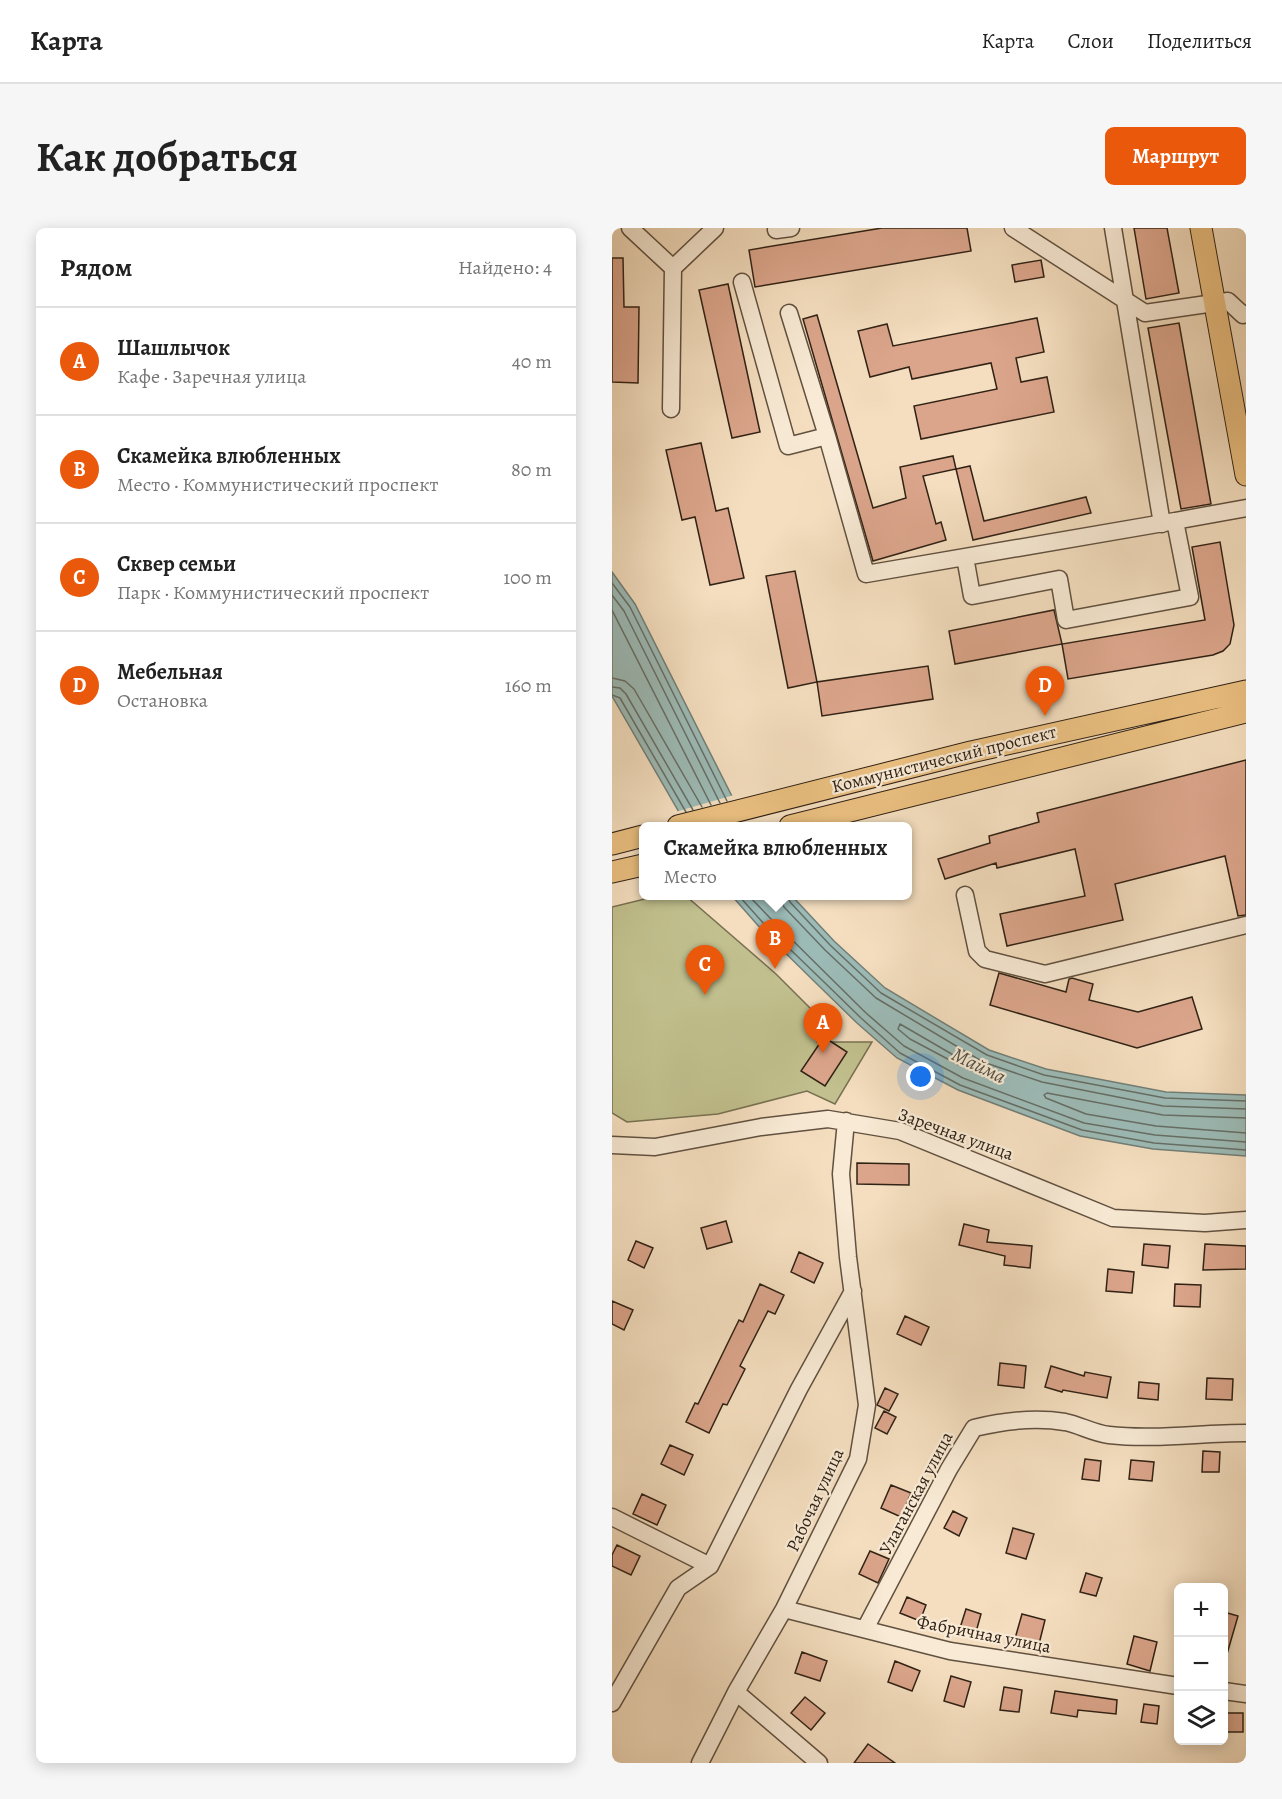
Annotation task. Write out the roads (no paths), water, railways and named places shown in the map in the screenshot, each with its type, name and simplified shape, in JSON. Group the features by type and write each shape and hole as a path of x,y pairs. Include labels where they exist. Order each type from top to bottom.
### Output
{"main road":[{"path":"1201,228 1246,401"},
{"path":"1215,228 1221,302 1246,475"},
{"name":"Коммунистический проспект","path":"693,822 1050,733 1246,691"},
{"name":"Коммунистический проспект","path":"805,822 1246,712"},
{"path":"612,844 639,837"},
{"path":"612,872 639,866"}],"street":[{"path":"630,228 673,268"},
{"path":"671,408 673,268 715,228"},
{"path":"1013,228 1145,313 1221,302 1243,315 1246,314"},
{"path":"965,557 972,596 1059,579 1066,620 1190,597 1169,522 1113,228"},
{"path":"742,282 788,446 827,436"},
{"path":"789,313 866,574 1246,508"},
{"path":"965,895 977,951 980,955 986,959 1045,974 1246,925"},
{"name":"Заречная улица","path":"612,1145 655,1147 761,1127 828,1119 846,1121 900,1131 1113,1218 1205,1223 1246,1220"},
{"name":"Рабочая улица","path":"700,1763 736,1692 784,1609 858,1459 867,1405 841,1174 846,1121"},
{"path":"612,1702 678,1588 710,1566 794,1400 853,1291"},
{"name":"Улаганская улица","path":"865,1629 949,1469 974,1428 1007,1420 1065,1422 1108,1435 1158,1437 1246,1433"},
{"path":"612,1517 710,1566"},
{"name":"Фабричная улица","path":"784,1609 950,1651 1174,1685"},
{"path":"736,1692 819,1763"},
{"path":"1228,1692 1246,1694"}],"water":[{"path":"612,572 635,604 745,822 685,822 612,696"},
{"name":"Майма","path":"736,900 796,900 834,941 885,988 989,1050 1046,1069 1166,1092 1246,1095 1246,1156 1153,1149 1080,1136 958,1090 897,1058 857,1023 762,930"}],"place":[{"name":"Мебельная","path":"1045,716"},
{"name":"Скамейка влюбленных","path":"775,969"},
{"name":"Сквер семьи","path":"705,995"},
{"name":"Шашлычок","path":"823,1053"}]}
